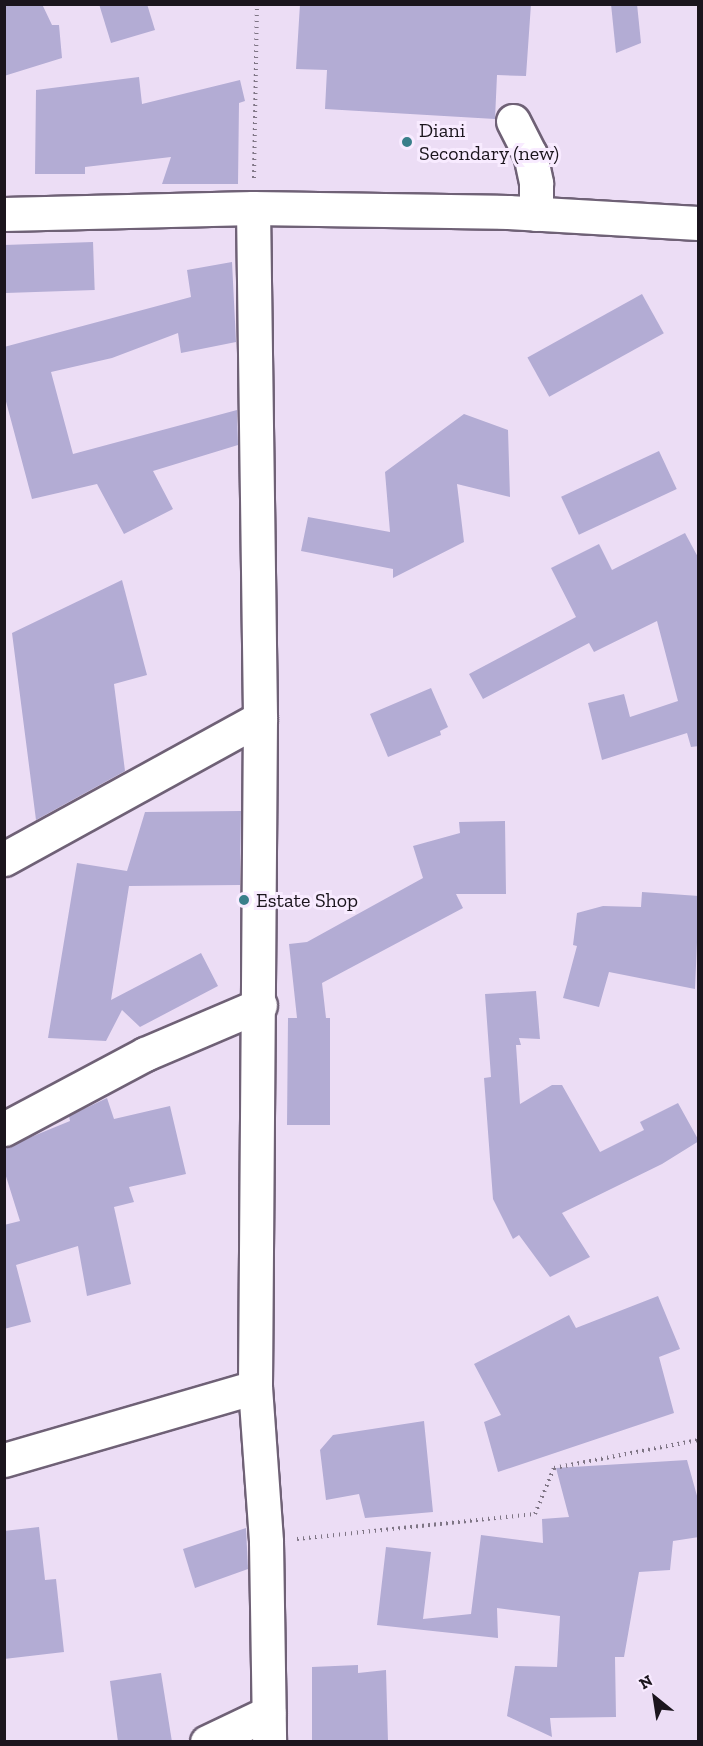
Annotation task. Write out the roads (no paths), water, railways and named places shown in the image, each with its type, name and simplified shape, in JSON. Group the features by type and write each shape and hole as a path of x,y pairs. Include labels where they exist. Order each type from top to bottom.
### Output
{"street":[{"path":"513,121 530,154 536,183 536,214"},
{"path":"207,1742 268,1727 266,1542 255,1387 260,1005 260,718 253,208"},
{"path":"4,214 253,208 536,214 699,223"},
{"path":"4,859 260,718"},
{"path":"4,1129 145,1054 260,1005"},
{"path":"4,1460 255,1387"}],"place":[{"name":"Diani Secondary (new)","path":"407,142"},
{"name":"Estate Shop","path":"244,900"}]}
